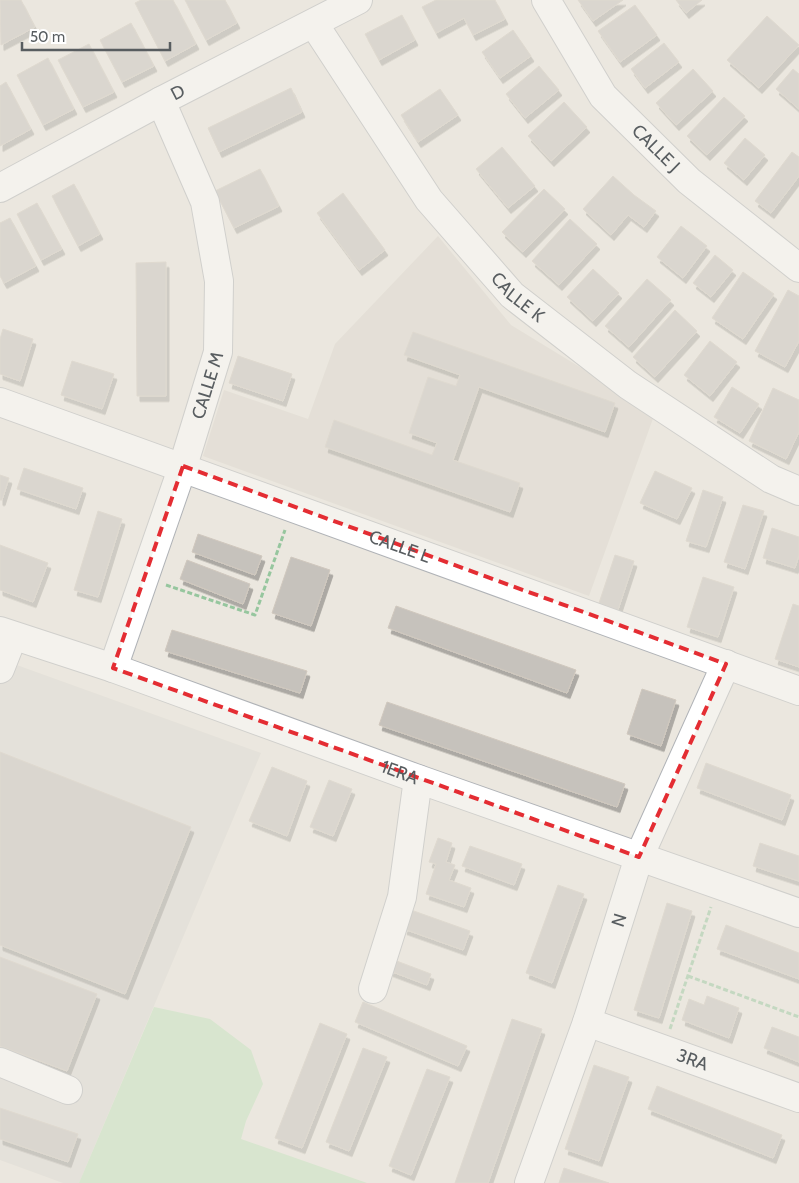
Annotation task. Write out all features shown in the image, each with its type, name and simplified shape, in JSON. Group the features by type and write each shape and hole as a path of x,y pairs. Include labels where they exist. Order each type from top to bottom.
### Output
{"street":[{"name":"D","path":"0,188 161,101 358,0"},
{"name":"CALLE J","path":"546,0 603,96 689,181 799,268"},
{"name":"CALLE K","path":"314,24 429,200 512,295 628,384 771,479 799,491"},
{"name":"CALLE M","path":"113,668 182,466 218,352 219,281 205,202 161,101"},
{"name":"CALLE L","path":"0,402 182,466 293,508 799,690"},
{"name":"1ERA","path":"6,634 113,668 418,779 799,913"},
{"path":"0,669 6,634"},
{"name":"N","path":"529,1183 587,1022 639,857 726,664"},
{"path":"373,989 402,897 418,779"},
{"name":"3RA","path":"587,1022 799,1098"},
{"path":"0,1062 68,1090"}],"path":[{"path":"144,577 255,615 293,508"},
{"path":"663,1049 719,885"},
{"path":"688,976 799,1018"}],"highlighted area":[{"path":"183,466 726,664 639,857 113,668"}],"shaded area":[{"path":"438,236 511,325 655,413 589,596 203,456 224,390 308,419 335,344"},
{"path":"0,659 261,753 79,1183 63,1183 0,1160"}],"green space":[{"path":"154,1007 210,1019 251,1050 263,1084 246,1121 241,1139 367,1183 79,1183"}],"building":[{"path":"0,0 21,0 35,27 1,45"},
{"path":"141,0 173,0 196,44 165,61 135,3"},
{"path":"185,0 225,0 237,23 206,40"},
{"path":"436,0 495,0 505,19 473,35 464,18 436,33 422,7"},
{"path":"578,0 623,0 593,21"},
{"path":"676,0 702,0 686,13"},
{"path":"635,5 657,35 620,62 598,31"},
{"path":"402,15 415,40 379,60 365,34"},
{"path":"767,16 799,45 759,88 727,60"},
{"path":"131,23 154,66 122,82 100,40"},
{"path":"513,30 531,56 500,78 482,52"},
{"path":"664,43 679,62 645,88 631,69"},
{"path":"89,44 114,92 83,107 58,60"},
{"path":"48,58 74,109 43,125 17,75"},
{"path":"539,66 559,90 525,118 506,94"},
{"path":"693,69 713,91 676,125 656,103"},
{"path":"793,69 799,74 799,109 776,89"},
{"path":"6,82 31,129 0,146 0,86"},
{"path":"291,88 302,112 219,152 208,128"},
{"path":"440,89 458,115 418,142 401,115"},
{"path":"724,97 745,116 707,155 687,136"},
{"path":"564,102 587,127 551,161 528,136"},
{"path":"745,138 765,155 744,180 724,163"},
{"path":"502,147 535,186 508,208 476,169"},
{"path":"792,152 799,157 799,176 771,213 755,201"},
{"path":"260,169 279,206 234,228 215,191"},
{"path":"613,176 656,211 644,227 628,215 611,235 583,209"},
{"path":"74,184 100,234 78,246 52,196"},
{"path":"544,189 565,209 523,252 502,232"},
{"path":"343,193 385,250 359,270 317,213"},
{"path":"37,203 62,249 41,260 17,214"},
{"path":"10,218 36,266 4,283 0,276 0,223"},
{"path":"570,219 597,244 559,285 532,261"},
{"path":"681,226 707,246 683,278 657,257"},
{"path":"715,255 733,270 711,297 693,283"},
{"path":"166,262 166,396 137,396 136,263"},
{"path":"593,269 619,293 593,321 567,297"},
{"path":"743,272 774,294 743,339 712,318"},
{"path":"647,279 671,300 629,347 605,326"},
{"path":"788,290 799,296 799,341 785,367 755,351"},
{"path":"675,310 697,331 655,377 633,357"},
{"path":"3,329 33,339 20,381 0,374 0,339"},
{"path":"413,332 615,403 605,432 479,387 453,460 520,483 510,512 325,447 334,420 432,455 437,443 409,433 428,377 456,386 460,375 404,355"},
{"path":"710,341 737,362 710,396 684,375"},
{"path":"238,356 292,374 283,401 229,383"},
{"path":"72,361 114,374 102,409 61,395"},
{"path":"732,387 759,404 740,433 714,417"},
{"path":"773,388 799,400 799,432 786,459 749,441"},
{"path":"24,468 83,488 76,509 17,489"},
{"path":"655,471 692,488 677,519 640,503"},
{"path":"0,475 9,478 2,500 0,500"},
{"path":"703,490 723,497 706,547 686,541"},
{"path":"743,505 764,511 745,569 724,562"},
{"path":"98,511 122,519 98,597 74,590"},
{"path":"772,528 799,537 799,555 795,568 763,558"},
{"path":"198,534 262,556 255,575 192,552"},
{"path":"0,545 48,563 33,602 0,590"},
{"path":"615,555 634,561 618,610 599,603"},
{"path":"291,557 330,570 311,626 272,613"},
{"path":"187,560 250,584 243,604 180,579"},
{"path":"703,577 734,587 718,637 687,627"},
{"path":"793,604 799,606 799,667 775,659"},
{"path":"396,606 576,670 567,693 388,628"},
{"path":"172,630 307,671 300,693 165,651"},
{"path":"642,689 676,700 661,746 627,734"},
{"path":"387,702 625,784 617,807 379,725"},
{"path":"0,752 191,827 125,994 0,945"},
{"path":"706,763 791,795 782,820 697,788"},
{"path":"272,767 307,781 287,836 249,821"},
{"path":"329,780 352,789 333,836 310,827"},
{"path":"438,838 452,843 446,862 455,865 449,880 471,888 464,907 426,894 436,864 429,862"},
{"path":"760,843 799,856 799,881 753,866"},
{"path":"470,846 522,864 514,885 462,866"},
{"path":"558,885 584,894 552,983 526,973"},
{"path":"667,903 692,911 659,1018 634,1010"},
{"path":"411,910 470,931 463,950 404,929"},
{"path":"726,925 799,953 799,979 717,949"},
{"path":"0,957 97,994 67,1071 0,1046"},
{"path":"394,960 431,974 427,985 390,971"},
{"path":"707,996 739,1008 729,1038 682,1020 689,999 704,1005"},
{"path":"363,1002 467,1046 458,1066 355,1022"},
{"path":"512,1019 542,1029 488,1183 455,1183"},
{"path":"320,1023 347,1034 302,1148 275,1138"},
{"path":"772,1027 799,1037 799,1062 764,1048"},
{"path":"363,1048 387,1057 349,1151 326,1142"},
{"path":"594,1065 629,1077 599,1161 565,1149"},
{"path":"427,1069 450,1077 411,1175 389,1166"},
{"path":"657,1086 782,1135 773,1158 648,1109"},
{"path":"0,1108 78,1134 68,1162 0,1139"},
{"path":"564,1168 609,1183 559,1183"}]}
